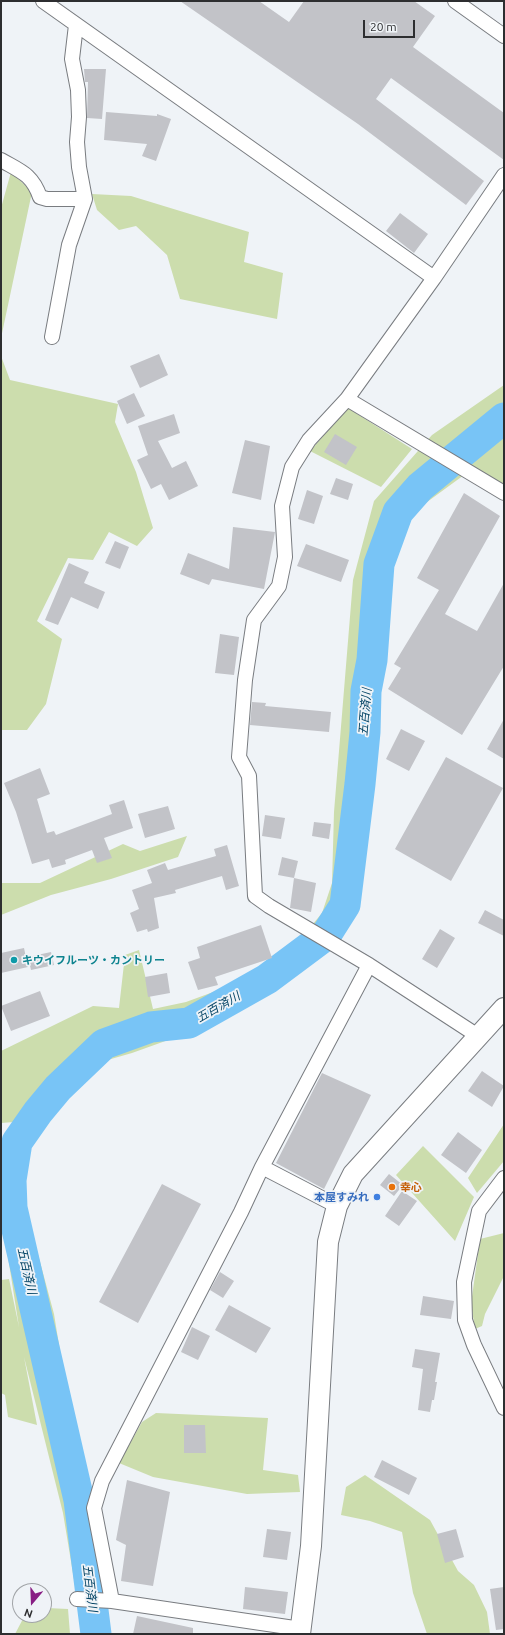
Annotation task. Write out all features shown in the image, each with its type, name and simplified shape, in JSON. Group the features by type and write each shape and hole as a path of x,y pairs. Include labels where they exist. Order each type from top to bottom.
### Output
{"street":[{"path":"43,1 434,278"},
{"path":"455,1 504,36"},
{"path":"52,337 69,245 85,199 79,167 77,142 80,117 78,90 72,58 76,25"},
{"path":"1,160 28,176 35,184 40,196 47,200 85,199"},
{"path":"478,1036 369,965 255,896 249,776 239,757 245,687 254,620 279,586 285,557 282,506 292,467 309,440 347,399 434,278 504,176"},
{"path":"347,399 504,493"},
{"path":"112,1601 94,1508 102,1481 238,1219 262,1167 369,965"},
{"path":"78,1599 112,1601 300,1632 311,1546 328,1242 337,1206 353,1174 504,1008"},
{"path":"262,1167 337,1206"},
{"path":"504,1178 479,1211 464,1282 465,1320 474,1345 504,1408"}],"green space":[{"path":"11,172 32,192 1,338 1,208"},
{"path":"92,194 131,196 249,232 244,262 283,273 277,319 180,299 167,255 136,226 119,230 97,210"},
{"path":"1,356 10,380 118,404 115,422 136,472 153,528 137,546 109,532 93,560 68,558 37,621 62,639 46,704 27,730 1,730"},
{"path":"504,385 504,485 475,467 412,513 389,577 378,707 353,897 337,932 318,955 297,972 210,1025 132,1053 97,1063 59,1099 35,1135 24,1156 25,1206 54,1314 99,1591 101,1634 83,1634 63,1513 24,1357 37,1425 8,1417 5,1395 1,1393 1,1280 9,1279 19,1327 1,1213 1,1189 14,1122 1,1123 1,1051 93,1006 119,1008 125,955 139,950 153,1009 186,1002 273,970 192,1019 166,1026 186,1025 275,970 322,913 332,883 334,812 353,580 374,501 432,435"},
{"path":"348,408 412,449 381,487 310,451"},
{"path":"187,836 178,857 111,879 51,895 1,915 1,883 40,883 123,844 140,851"},
{"path":"504,1124 504,1161 477,1193 468,1178"},
{"path":"423,1146 474,1197 455,1241 396,1175"},
{"path":"504,1233 504,1276 485,1314 482,1326 475,1329 471,1304 480,1239"},
{"path":"156,1413 268,1418 263,1470 298,1475 300,1492 247,1494 153,1477 119,1463 142,1422"},
{"path":"365,1475 430,1520 458,1571 474,1585 487,1612 490,1634 427,1634 413,1593 402,1532 370,1521 341,1515 346,1487"},
{"path":"52,1608 68,1609 70,1634 15,1634 21,1623 52,1623"}],"building":[{"path":"180,1 259,1 289,22 304,1 414,1 435,16 413,47 504,113 504,160 391,78 376,99 484,181 466,205 358,124"},
{"path":"84,69 106,69 102,119 87,118 88,82 85,82"},
{"path":"106,112 157,116 157,114 171,119 156,161 142,156 147,144 104,140"},
{"path":"400,213 428,234 414,253 386,231"},
{"path":"159,354 168,375 140,388 130,366"},
{"path":"134,393 145,416 127,424 117,401"},
{"path":"174,414 180,433 158,441 172,468 186,461 198,486 169,500 161,484 151,489 137,460 148,455 138,426"},
{"path":"335,434 357,447 346,465 324,452"},
{"path":"245,440 270,446 261,500 232,493"},
{"path":"336,478 353,484 348,500 330,494"},
{"path":"307,490 323,496 314,524 298,519"},
{"path":"464,493 500,516 445,614 477,631 504,583 504,666 462,735 388,689 401,668 394,664 439,590 417,578"},
{"path":"233,527 275,532 264,589 212,579 209,585 180,574 188,553 229,569"},
{"path":"115,541 129,547 120,569 105,563"},
{"path":"306,544 349,560 341,582 297,566"},
{"path":"69,563 89,572 84,583 105,592 98,609 71,597 58,625 45,620"},
{"path":"220,634 239,637 234,675 215,673"},
{"path":"252,702 266,703 265,706 331,712 329,732 250,725"},
{"path":"504,719 504,759 487,749"},
{"path":"401,729 425,741 409,771 386,759"},
{"path":"446,757 503,788 451,881 395,849"},
{"path":"40,768 50,794 37,799 47,833 54,831 56,835 112,814 109,805 124,800 133,828 104,838 112,858 97,863 92,850 65,860 66,864 52,868 49,859 32,864 16,812 4,783"},
{"path":"168,806 175,829 145,838 138,814"},
{"path":"265,815 285,818 281,839 262,836"},
{"path":"314,822 331,824 329,839 312,836"},
{"path":"227,845 239,886 226,890 222,876 175,890 176,893 154,898 159,928 148,932 147,929 137,932 130,913 139,909 132,890 152,883 147,870 165,863 168,870 216,856 214,849"},
{"path":"282,857 298,861 294,878 278,875"},
{"path":"294,878 316,883 311,912 290,908"},
{"path":"485,910 504,920 504,936 478,923"},
{"path":"261,925 272,958 215,977 218,985 198,990 188,962 200,958 197,947"},
{"path":"440,929 455,938 437,968 422,959"},
{"name":"キウイフルーツ・カントリー","path":"24,948 28,967 1,973 1,953"},
{"path":"51,952 54,965 31,970 28,957"},
{"path":"167,973 170,993 148,997 145,977"},
{"path":"40,991 50,1016 11,1031 1,1006"},
{"path":"482,1071 504,1086 492,1107 468,1091"},
{"path":"322,1073 371,1095 324,1189 276,1163"},
{"path":"458,1132 482,1150 466,1173 441,1155"},
{"path":"389,1174 403,1185 394,1196 380,1185"},
{"path":"162,1184 201,1204 138,1323 99,1302"},
{"path":"402,1191 417,1201 399,1226 385,1216"},
{"path":"220,1272 234,1281 223,1298 210,1290"},
{"path":"423,1296 454,1301 451,1319 420,1315"},
{"path":"229,1305 271,1328 256,1353 215,1330"},
{"path":"192,1327 210,1336 198,1360 181,1352"},
{"path":"415,1349 440,1353 435,1382 437,1382 434,1400 432,1400 430,1412 418,1410 423,1369 412,1367"},
{"path":"184,1425 205,1425 206,1453 184,1453"},
{"path":"382,1460 417,1478 409,1495 374,1477"},
{"path":"127,1480 170,1492 153,1586 121,1581 126,1545 116,1540"},
{"path":"267,1529 291,1532 287,1560 263,1557"},
{"path":"456,1529 464,1557 445,1563 437,1534"},
{"path":"245,1587 288,1592 285,1614 243,1609"},
{"path":"504,1587 504,1629 496,1630 490,1589"},
{"path":"137,1616 193,1628 193,1634 133,1634"}],"waterway":[{"name":"五百済川","path":"96,1634 79,1500 12,1208 11,1180 17,1142 38,1112 58,1088 104,1044 151,1027 189,1023 267,979 326,935 345,905 360,784 365,732 366,691 372,660 379,564 398,512 420,487 504,418"}],"place":[{"name":"キウイフルーツ・カントリー","path":"14,960"},
{"name":"幸心","path":"392,1187"},
{"name":"本屋すみれ","path":"377,1197"}]}
